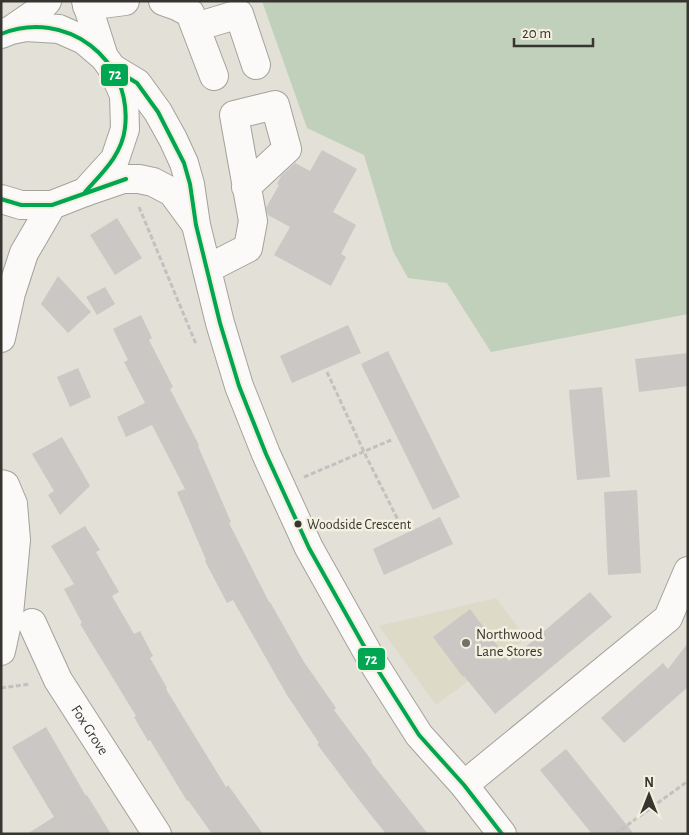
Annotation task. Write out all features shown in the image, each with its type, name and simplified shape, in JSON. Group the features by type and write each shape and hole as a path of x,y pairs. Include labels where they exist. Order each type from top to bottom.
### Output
{"street":[{"path":"6,32 37,12 47,1"},
{"path":"85,192 115,159 125,129 124,95 108,63 86,3 125,1"},
{"path":"163,1 190,12 214,76"},
{"path":"196,28 238,14 256,65"},
{"path":"6,32 26,27 59,29 84,40 108,63 137,83 158,112 184,163 190,184 196,225 238,386 266,454 309,548 374,664 419,735 464,785 502,834"},
{"path":"1,199 21,205 52,205 122,179 142,179 154,182 172,192 196,225"},
{"path":"207,269 248,248 252,221 246,187"},
{"path":"1,338 11,293 24,253 52,205"},
{"path":"1,484 5,486 13,504 16,540 9,614 1,651"},
{"path":"464,785 668,618 688,571"},
{"name":"Fox Grove","path":"32,623 58,680 157,834"}],"path":[{"path":"142,179 136,200 196,345"},
{"path":"327,372 364,452 404,530"},
{"path":"281,487 391,440"},
{"path":"615,834 688,781"}],"shaded area":[{"path":"496,598 526,638 436,705 379,626"}],"green space":[{"path":"262,1 688,1 688,314 491,352 447,283 408,278 393,251 364,155 307,128"}],"building":[{"path":"322,150 357,169 333,212 356,225 341,254 346,257 331,286 274,255 290,227 268,215 266,208 279,185 277,184 281,176 295,163 310,171"},
{"path":"117,218 142,258 115,275 90,235"},
{"path":"58,276 91,312 68,333 41,304"},
{"path":"105,287 115,304 97,315 86,297"},
{"path":"141,315 152,338 149,340 173,387 170,389 199,445 231,522 229,523 269,602 304,662 336,708 334,710 371,762 428,834 386,834 359,800 317,744 319,743 287,695 233,600 227,603 205,561 177,492 185,489 152,425 126,437 117,417 145,403 124,362 128,360 113,329"},
{"path":"348,325 361,353 292,383 280,356"},
{"path":"388,351 460,497 433,510 361,364"},
{"path":"688,353 688,386 639,392 635,359"},
{"path":"78,368 91,397 70,407 57,377"},
{"path":"602,387 610,477 577,480 569,390"},
{"path":"62,437 90,486 60,515 48,495 54,491 32,454"},
{"path":"637,490 641,573 608,575 604,492"},
{"path":"440,517 453,544 384,575 373,549"},
{"path":"85,526 100,550 96,552 119,592 112,596 134,634 140,631 153,656 150,658 166,689 226,787 228,785 263,834 212,834 187,801 150,740 148,741 134,717 136,716 80,624 82,623 64,589 74,584 51,546"},
{"path":"590,592 612,617 495,714 463,677 433,637 470,609 509,661"},
{"path":"688,643 688,687 624,743 601,718 663,663 668,669"},
{"path":"46,727 86,796 111,834 27,834 54,817 12,747"},
{"path":"566,749 634,834 592,834 540,770"}],"transit line":[{"name":"72","path":"1,34 25,28 49,28 71,34 90,45 106,61 118,81 125,103 123,138 116,155 85,192"},
{"name":"72","path":"112,68 137,83 158,112 184,163 190,184 196,225 220,323 239,386 266,454 309,548 374,664 419,735 464,785 502,834"},
{"name":"72","path":"1,199 21,205 52,205 126,179"}],"place":[{"name":"Woodside Crescent","path":"298,524"},
{"name":"Northwood Lane Stores","path":"466,643"}]}
